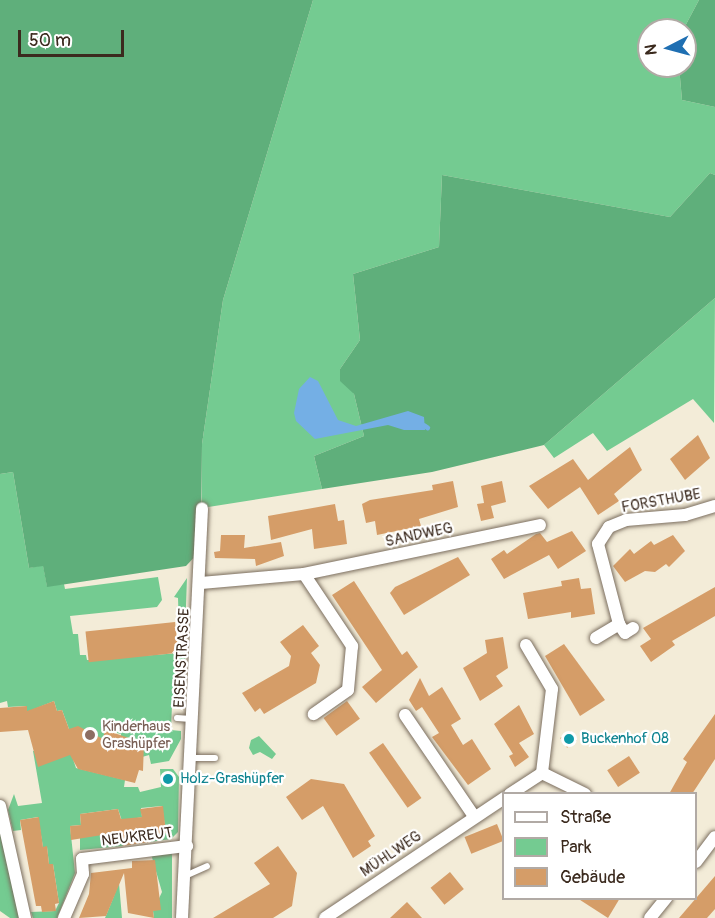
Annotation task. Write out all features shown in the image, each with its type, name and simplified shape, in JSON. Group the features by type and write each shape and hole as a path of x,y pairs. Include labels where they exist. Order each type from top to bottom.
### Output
{"street":[{"name":"FORSTHUBE","path":"619,624 598,544 609,527 626,520 685,515 715,506"},
{"name":"EISENSTRASSE","path":"182,918 201,583 202,508"},
{"name":"SANDWEG","path":"201,583 304,574 540,525"},
{"path":"304,574 352,646 348,690 314,714"},
{"path":"596,638 619,624 625,633 633,628"},
{"path":"513,792 542,773 552,689 526,645"},
{"path":"405,715 474,816"},
{"path":"542,773 581,792"},
{"name":"MÜHLWEG","path":"325,918 502,799"},
{"path":"0,806 25,918"},
{"path":"698,856 715,837"},
{"name":"NEUKREUT","path":"64,918 83,874 82,859 187,846"},
{"path":"698,856 715,859"},
{"path":"650,918 664,900"}],"lane":[{"path":"177,718 193,719"},
{"path":"191,758 215,758"},
{"path":"185,876 207,866"}],"green space":[{"path":"0,0 313,0 223,300 202,444 201,550 186,566 47,587 43,566 29,568 13,472 0,474"},
{"path":"313,0 699,0 689,18 637,18 637,78 680,78 682,100 715,107 715,175 710,173 670,217 442,175 439,247 353,274 360,340 340,369 354,394 364,436 314,456 322,489 202,508 202,444 223,300"},
{"path":"699,0 715,0 715,107 682,100 680,78 697,78 697,18 689,18"},
{"path":"710,173 715,175 715,298 544,445 432,472 322,489 314,456 364,436 354,394 340,381 340,369 360,340 353,274 439,247 442,175 670,217"},
{"path":"715,298 714,423 693,399 607,451 593,433 554,458 544,445"},
{"path":"13,472 29,568 43,565 47,586 64,584 65,589 158,577 162,600 157,607 70,616 73,634 78,634 80,655 86,655 87,660 180,653 179,644 186,640 184,683 180,683 182,705 172,705 171,730 181,731 181,739 169,761 151,764 149,755 142,757 144,743 120,741 121,734 105,730 103,739 69,729 62,710 57,711 54,701 27,712 26,706 8,707 7,701 0,703 0,474"},
{"path":"187,578 185,632 183,633 179,631 178,598 174,597"},
{"path":"259,736 276,754 272,759 260,752 253,755 249,748 251,740"},
{"path":"69,747 76,768 125,780 124,787 138,787 140,792 161,787 160,769 173,769 179,777 178,832 171,839 150,842 144,836 166,833 162,806 141,808 142,817 122,821 118,809 80,814 81,825 70,826 75,873 57,918 33,918 31,912 55,911 59,903 53,864 49,864 47,847 43,847 38,817 20,820 21,830 13,831 8,810 14,794 18,806 42,803 33,751"},
{"path":"0,819 21,918 10,918 0,911"},
{"path":"121,831 127,839 122,840 123,846 80,850 80,837"},
{"path":"172,853 172,918 154,918 153,911 162,892 151,854"},
{"path":"119,883 122,918 105,918 112,901"}],"water":[{"path":"310,377 318,381 338,420 356,426 408,411 424,417 425,430 404,430 388,425 315,439 296,421 294,413 299,389"}],"building":[{"path":"698,435 710,458 685,480 670,459"},
{"path":"630,447 642,470 614,494 619,501 598,515 580,487 548,509 529,486 573,459 588,480"},
{"path":"453,481 458,507 419,519 421,526 377,535 375,521 366,523 362,504 370,500 433,490 432,485"},
{"path":"502,481 506,502 491,506 494,518 481,521 477,504 484,503 481,486"},
{"path":"335,504 338,521 344,520 347,544 314,549 312,529 271,540 268,516"},
{"path":"572,531 586,551 558,569 549,555 504,579 491,559 504,550 507,554 536,534 540,533 547,542"},
{"path":"221,535 245,535 244,548 281,542 284,556 256,566 255,559 215,558 214,552 220,551"},
{"path":"673,535 685,551 669,567 666,564 655,572 645,571 625,582 613,566 630,549 634,554 651,541 654,545"},
{"path":"458,557 470,575 404,615 390,593 395,587"},
{"path":"579,578 581,589 591,588 595,614 571,618 571,612 528,619 523,593 562,586 561,581"},
{"path":"354,581 402,655 407,651 418,667 376,703 362,687 382,670 332,595"},
{"path":"715,587 715,616 672,641 675,645 651,662 640,646 651,639 643,628"},
{"path":"175,622 178,653 89,662 85,631"},
{"path":"303,625 319,646 311,653 320,665 316,683 264,714 260,708 255,712 242,693 289,666 291,656 280,642"},
{"path":"503,637 508,668 496,676 503,686 480,701 463,668 487,653 485,640"},
{"path":"564,644 605,700 580,716 545,656"},
{"path":"420,678 429,696 442,687 461,719 451,725 463,745 472,739 491,769 468,785 432,737 439,733 422,707 416,711 409,700"},
{"path":"54,701 57,711 62,710 69,729 78,726 103,739 105,730 144,743 143,771 139,770 135,783 78,769 70,755 38,767 28,730 0,732 0,708 27,706 27,711"},
{"path":"347,701 360,719 336,736 324,718"},
{"path":"519,705 534,734 519,743 529,757 515,767 509,756 513,754 494,724"},
{"path":"715,714 715,759 693,792 670,792 687,762 683,759"},
{"name":"Buckenhof 08","path":"570,731 577,741 567,748 560,738"},
{"path":"383,743 421,798 408,808 369,753"},
{"path":"629,756 640,773 618,787 607,770"},
{"path":"311,779 344,784 375,836 368,841 371,846 353,858 323,806 302,820 286,797"},
{"path":"163,806 166,833 149,835 150,842 123,846 121,832 71,840 70,826 81,825 80,814 118,809 121,819 142,817 140,809"},
{"path":"39,817 43,847 47,846 49,864 53,864 59,903 55,904 56,911 42,912 41,906 36,906 20,820"},
{"path":"497,824 502,841 471,854 465,837"},
{"path":"278,846 297,873 292,906 273,918 213,918 270,884 254,863"},
{"path":"155,860 161,910 153,911 154,918 128,913 124,873 106,916 79,918 89,894 91,873 132,868 132,861"},
{"path":"450,872 464,889 444,905 431,888"},
{"path":"715,876 715,909 707,918 679,918 694,900 697,900"},
{"path":"580,900 619,900 608,918"},
{"path":"407,902 422,918 390,918"}],"place":[{"name":"Kinderhaus Grashüpfer","path":"90,735"},
{"name":"Buckenhof 08","path":"569,739"},
{"name":"Holz-Grashüpfer","path":"168,779"}]}
